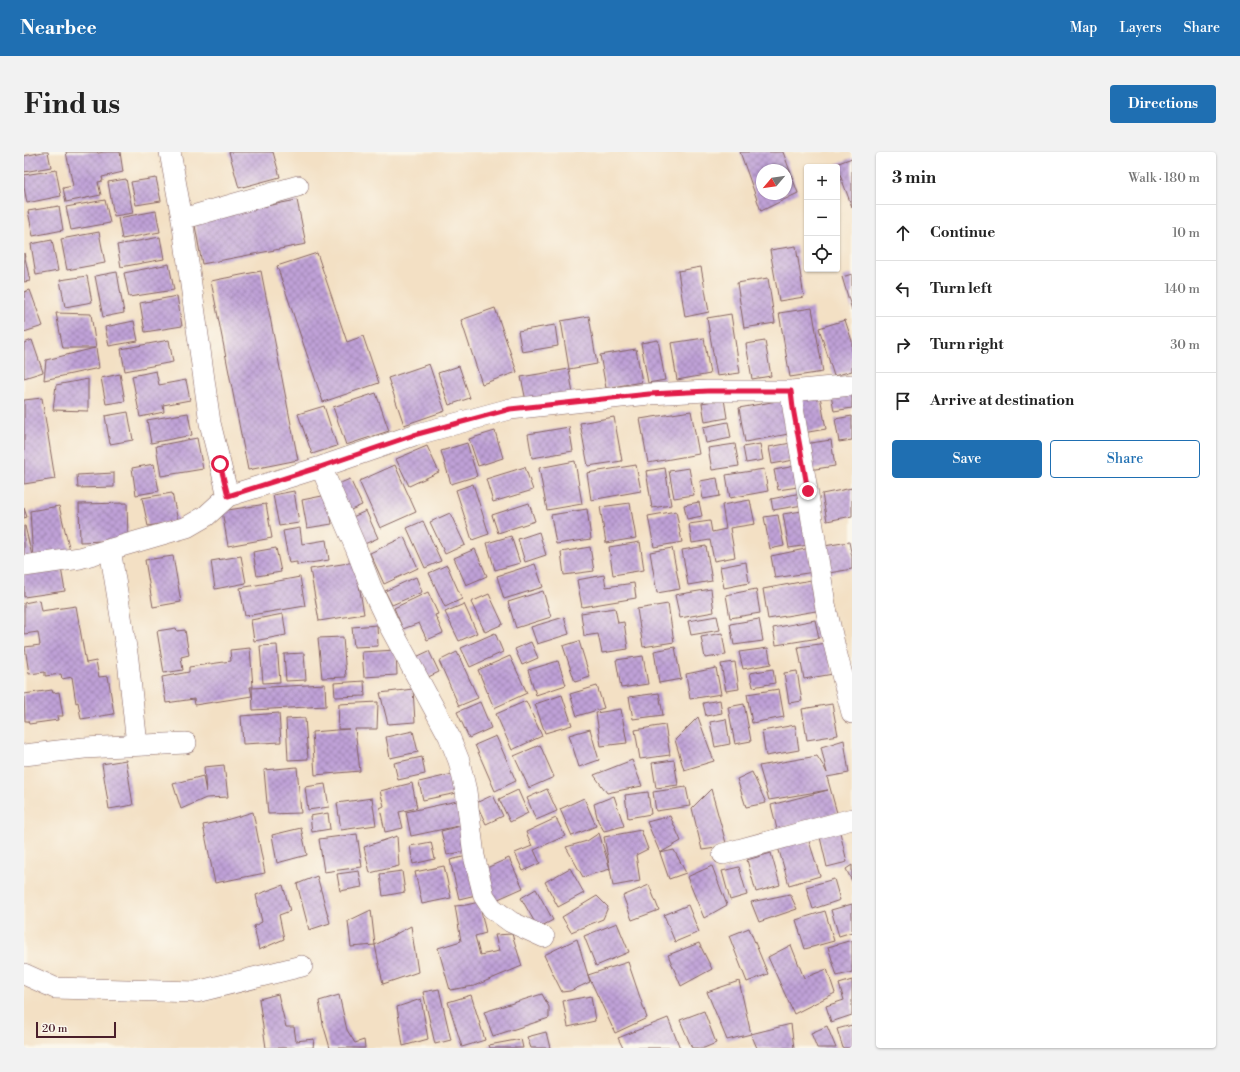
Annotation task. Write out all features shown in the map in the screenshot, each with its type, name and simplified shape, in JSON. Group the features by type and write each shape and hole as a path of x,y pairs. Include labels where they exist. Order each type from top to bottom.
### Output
{"street":[{"path":"170,152 182,219 210,423 228,496"},
{"path":"182,219 298,186"},
{"path":"24,566 80,558 187,527 206,516 228,496 414,435 510,409 649,394 708,391 791,391 852,386"},
{"path":"791,391 825,604 852,713"},
{"path":"320,467 389,625 449,736 459,761 466,791 474,856 484,896 492,908 510,922 544,937"},
{"path":"110,549 128,660 137,746"},
{"path":"24,755 84,748 186,743"},
{"path":"723,854 852,819"},
{"path":"24,974 55,988 196,992 302,966"}],"building":[{"path":"48,152 51,167 24,172 24,156"},
{"path":"66,152 120,152 123,172 102,177 103,181 98,182 101,195 66,202 63,188 73,186"},
{"path":"229,152 273,152 280,177 239,188"},
{"path":"740,152 783,152 787,164 756,164 756,197"},
{"path":"852,158 852,207 840,175 840,164 836,164"},
{"path":"56,170 61,196 27,203 24,187 24,175"},
{"path":"792,177 798,193 792,196"},
{"path":"156,178 161,201 136,205 131,182"},
{"path":"126,179 133,213 114,216 108,182"},
{"path":"105,200 110,223 71,230 66,207"},
{"path":"297,200 306,244 202,264 194,220"},
{"path":"757,200 784,200 761,211"},
{"path":"59,206 63,230 33,236 28,211"},
{"path":"156,211 160,232 122,239 118,218"},
{"path":"99,232 105,263 67,270 61,239"},
{"path":"160,237 164,259 121,267 117,245"},
{"path":"52,240 58,271 36,275 31,244"},
{"path":"796,246 804,297 779,301 770,250"},
{"path":"24,253 30,281 24,282"},
{"path":"317,253 347,342 363,336 379,383 323,402 277,266"},
{"path":"169,264 174,290 129,297 124,273"},
{"path":"701,267 709,312 685,317 678,271"},
{"path":"261,271 298,460 248,470 211,281"},
{"path":"117,272 124,313 103,317 95,276"},
{"path":"852,274 852,310 842,277"},
{"path":"87,276 92,302 65,307 60,280"},
{"path":"768,278 775,323 744,328 737,283"},
{"path":"30,290 43,326 24,332 24,292"},
{"path":"177,296 182,326 145,332 140,303"},
{"path":"495,308 517,372 482,384 461,320"},
{"path":"812,308 823,372 790,377 779,313"},
{"path":"56,313 91,314 99,368 44,380 46,360 95,348 63,348"},
{"path":"731,314 740,373 717,376 707,318"},
{"path":"589,316 597,364 569,369 561,321"},
{"path":"845,320 852,341 852,371 834,376 819,328"},
{"path":"134,321 138,341 109,346 105,327"},
{"path":"555,325 558,346 522,352 518,331"},
{"path":"704,338 710,374 677,380 671,343"},
{"path":"32,340 43,372 24,378 24,343"},
{"path":"169,340 173,362 125,371 121,349"},
{"path":"658,340 665,380 648,383 641,343"},
{"path":"765,341 771,376 752,379 746,344"},
{"path":"636,349 642,382 606,388 600,355"},
{"path":"429,364 445,411 404,425 388,378"},
{"path":"459,366 470,398 449,405 438,373"},
{"path":"569,369 573,394 526,401 521,377"},
{"path":"156,371 159,385 186,380 190,400 163,405 164,412 140,417 132,376"},
{"path":"120,374 125,401 106,404 101,378"},
{"path":"88,379 88,411 53,410 56,385"},
{"path":"852,391 852,408 834,411 831,394"},
{"path":"376,393 389,431 346,445 333,407"},
{"path":"820,396 826,429 803,433 797,400"},
{"path":"42,398 55,479 24,484 24,400"},
{"path":"724,399 727,418 705,422 702,403"},
{"path":"788,399 794,433 745,442 739,408"},
{"path":"324,406 337,446 312,454 298,414"},
{"path":"691,411 699,454 648,463 640,419"},
{"path":"128,412 133,440 110,444 105,416"},
{"path":"188,413 192,435 151,443 147,420"},
{"path":"852,416 852,440 839,442 835,419"},
{"path":"614,417 622,461 588,466 580,423"},
{"path":"728,422 731,438 706,443 703,427"},
{"path":"569,427 573,451 532,458 528,434"},
{"path":"495,431 503,458 478,466 469,439"},
{"path":"197,438 203,469 161,476 156,446"},
{"path":"831,440 835,466 809,470 804,444"},
{"path":"467,443 477,476 451,484 441,451"},
{"path":"791,443 794,460 772,464 769,447"},
{"path":"735,444 739,466 712,470 708,448"},
{"path":"760,444 763,460 746,463 743,447"},
{"path":"427,446 439,472 409,486 396,459"},
{"path":"575,461 582,504 547,510 539,468"},
{"path":"154,464 159,491 136,495 132,468"},
{"path":"395,465 416,512 380,528 359,481"},
{"path":"636,465 641,491 591,500 587,473"},
{"path":"795,466 798,487 778,490 774,470"},
{"path":"525,467 533,490 493,502 486,479"},
{"path":"665,468 671,505 652,508 646,471"},
{"path":"689,468 694,495 674,498 669,471"},
{"path":"764,469 768,491 730,498 726,475"},
{"path":"114,473 114,487 78,488 77,475"},
{"path":"717,478 720,496 703,499 700,481"},
{"path":"350,479 362,505 344,513 331,487"},
{"path":"473,484 489,534 472,540 456,490"},
{"path":"852,488 852,516 827,521 822,494"},
{"path":"294,491 299,523 279,526 273,495"},
{"path":"172,493 178,521 148,526 142,498"},
{"path":"801,493 803,505 773,510 771,499"},
{"path":"327,495 332,524 307,528 302,500"},
{"path":"750,500 755,524 730,528 735,557 714,561 710,540 692,543 689,524 710,521 712,532 726,529 722,505"},
{"path":"699,502 702,516 687,519 684,505"},
{"path":"127,503 128,540 80,542 79,504"},
{"path":"529,503 535,521 498,533 492,515"},
{"path":"630,503 636,538 606,543 600,507"},
{"path":"266,504 272,538 228,546 222,511"},
{"path":"59,506 71,555 33,560 30,511"},
{"path":"24,508 27,517 24,518"},
{"path":"587,509 591,539 556,544 551,515"},
{"path":"366,511 378,538 360,546 348,519"},
{"path":"676,511 682,542 654,547 648,516"},
{"path":"802,511 808,545 789,548 783,514"},
{"path":"450,513 465,545 445,554 430,522"},
{"path":"778,515 784,546 770,549 764,517"},
{"path":"423,521 441,561 425,568 407,528"},
{"path":"24,526 33,560 24,562"},
{"path":"300,528 302,544 326,540 329,560 297,565 297,562 289,563 283,531"},
{"path":"539,532 546,555 525,562 518,539"},
{"path":"511,536 520,563 495,570 487,543"},
{"path":"404,537 418,568 384,584 370,553"},
{"path":"640,542 644,570 613,575 609,547"},
{"path":"849,542 852,557 852,569 829,573 824,546"},
{"path":"706,546 712,581 688,585 682,550"},
{"path":"590,547 594,571 564,575 561,552"},
{"path":"276,548 281,572 257,576 253,552"},
{"path":"672,548 680,589 657,593 650,552"},
{"path":"810,548 814,572 775,578 771,556"},
{"path":"475,549 487,576 466,585 454,558"},
{"path":"173,556 181,602 153,607 145,560"},
{"path":"241,556 246,583 215,589 211,561"},
{"path":"355,562 364,614 319,621 310,569"},
{"path":"746,562 749,583 724,588 720,567"},
{"path":"535,564 543,587 504,599 497,576"},
{"path":"447,565 462,599 445,607 429,573"},
{"path":"61,568 65,591 24,597 24,574"},
{"path":"604,575 606,587 634,583 636,598 582,607 577,580"},
{"path":"300,577 305,606 245,616 240,588"},
{"path":"416,577 422,592 392,605 385,591"},
{"path":"811,580 816,611 768,619 763,589"},
{"path":"711,589 714,612 680,618 675,595"},
{"path":"756,589 760,613 730,618 726,595"},
{"path":"543,591 551,617 516,628 508,602"},
{"path":"428,592 438,614 435,615 443,633 427,640 419,623 403,629 394,608"},
{"path":"489,594 503,624 485,632 471,602"},
{"path":"39,600 41,611 76,606 86,663 96,661 99,677 108,676 114,714 81,719 78,702 76,703 72,677 62,679 61,674 45,676 45,672 29,674 25,647 40,645 38,632 24,634 24,603"},
{"path":"464,604 477,633 459,641 445,612"},
{"path":"668,604 674,642 643,647 637,609"},
{"path":"615,608 618,623 624,622 628,649 602,653 598,634 584,636 581,613"},
{"path":"283,614 286,635 254,641 251,620"},
{"path":"717,616 720,630 691,635 688,621"},
{"path":"564,617 569,634 537,644 531,627"},
{"path":"759,619 763,641 734,645 730,624"},
{"path":"815,620 819,638 776,645 773,628"},
{"path":"377,625 378,646 354,647 352,627"},
{"path":"176,628 177,631 185,630 189,655 181,657 183,670 164,673 157,631"},
{"path":"495,633 503,652 470,667 461,648"},
{"path":"722,633 726,655 705,658 701,637"},
{"path":"343,637 346,677 322,678 318,638"},
{"path":"579,641 590,677 575,682 563,646"},
{"path":"531,642 538,658 522,665 515,649"},
{"path":"827,643 833,674 804,679 798,647"},
{"path":"277,645 280,682 263,683 260,646"},
{"path":"675,647 681,679 659,683 654,651"},
{"path":"250,648 253,687 250,687 252,696 195,705 194,699 166,703 162,677 189,672 189,667 231,661 230,650"},
{"path":"768,648 771,664 743,669 739,652"},
{"path":"396,650 397,675 364,677 362,652"},
{"path":"429,651 439,672 424,679 414,658"},
{"path":"457,652 478,698 459,706 439,661"},
{"path":"304,653 306,680 286,681 284,654"},
{"path":"510,656 527,693 494,708 478,670"},
{"path":"643,656 648,684 621,688 616,660"},
{"path":"558,661 566,685 536,695 528,670"},
{"path":"735,662 739,689 726,691 721,664"},
{"path":"716,668 721,694 690,699 686,674"},
{"path":"773,669 775,683 753,687 750,673"},
{"path":"797,671 802,701 789,703 784,673"},
{"path":"364,681 365,696 335,697 334,683"},
{"path":"325,684 326,706 253,710 252,688"},
{"path":"597,686 604,708 577,716 570,694"},
{"path":"413,689 415,722 388,724 380,693"},
{"path":"779,689 784,717 752,723 747,694"},
{"path":"52,690 53,693 59,692 63,716 57,716 58,720 29,724 28,721 25,721 24,694"},
{"path":"659,693 663,715 633,719 629,697"},
{"path":"562,695 572,725 545,733 535,704"},
{"path":"720,700 722,713 706,716 703,703"},
{"path":"526,701 542,736 512,750 496,714"},
{"path":"378,702 377,729 355,729 360,771 315,775 312,732 349,729 338,729 339,704"},
{"path":"480,702 491,728 469,738 457,712"},
{"path":"744,704 751,741 735,744 728,707"},
{"path":"832,704 838,735 807,740 802,709"},
{"path":"621,709 627,743 601,746 596,713"},
{"path":"279,713 281,742 243,744 241,716"},
{"path":"698,717 714,761 684,770 675,740"},
{"path":"305,718 308,759 288,760 286,719"},
{"path":"726,719 730,744 715,747 710,722"},
{"path":"665,725 670,755 640,759 635,730"},
{"path":"795,725 799,750 766,756 762,731"},
{"path":"590,729 599,760 579,767 569,735"},
{"path":"413,731 418,752 390,758 386,737"},
{"path":"496,736 516,781 495,791 475,745"},
{"path":"844,740 849,773 827,777 837,813 777,829 771,805 828,790 769,800 759,766 817,756 827,773 821,747"},
{"path":"540,745 554,777 529,788 514,756"},
{"path":"422,757 425,774 398,780 394,763"},
{"path":"126,760 133,805 109,809 102,764"},
{"path":"632,760 642,786 607,793 594,775"},
{"path":"674,760 678,785 656,788 652,763"},
{"path":"224,765 228,797 206,798 181,809 173,784 203,776 206,792 204,767"},
{"path":"297,767 301,813 268,814 264,770"},
{"path":"752,772 766,803 746,807 737,779"},
{"path":"453,774 457,793 423,800 419,782"},
{"path":"412,783 417,808 399,812 403,828 385,832 380,808 384,806 380,791"},
{"path":"325,784 329,807 308,810 305,787"},
{"path":"686,787 690,806 656,811 653,792"},
{"path":"547,789 557,811 536,820 527,798"},
{"path":"711,789 726,843 716,848 702,850 692,808"},
{"path":"518,790 528,813 510,822 499,799"},
{"path":"648,792 651,814 628,818 625,795"},
{"path":"493,795 503,816 486,824 476,803"},
{"path":"614,796 624,826 604,831 598,821 594,804"},
{"path":"372,798 376,825 341,830 337,803"},
{"path":"584,798 596,826 572,836 560,809"},
{"path":"457,801 463,825 411,836 406,812"},
{"path":"253,812 265,873 215,883 203,825"},
{"path":"328,813 330,829 312,832 310,816"},
{"path":"670,816 681,841 660,853 647,822"},
{"path":"556,818 565,836 534,850 540,863 523,871 515,853 532,846 526,832"},
{"path":"461,826 466,851 447,855 441,831"},
{"path":"301,828 307,855 277,863 272,835"},
{"path":"839,828 847,862 827,867 819,833"},
{"path":"641,830 648,849 636,855 640,881 613,886 604,837"},
{"path":"599,833 610,869 583,877 566,847 587,841"},
{"path":"357,834 362,867 324,872 319,839"},
{"path":"397,836 399,866 370,873 364,847"},
{"path":"808,838 820,876 789,885 778,847"},
{"path":"431,842 435,859 413,864 410,846"},
{"path":"674,850 686,873 669,879 660,853"},
{"path":"771,853 780,885 756,892 747,860"},
{"path":"467,856 476,895 459,899 450,860"},
{"path":"509,858 523,888 496,900 482,870"},
{"path":"852,865 852,881 846,869"},
{"path":"444,866 451,898 422,904 415,872"},
{"path":"712,866 727,905 704,918 687,877"},
{"path":"739,867 747,895 730,900 722,871"},
{"path":"570,868 584,893 558,907 545,882"},
{"path":"359,871 362,887 340,891 337,874"},
{"path":"402,871 405,892 383,896 380,874"},
{"path":"317,876 330,923 309,930 297,884"},
{"path":"834,879 840,900 813,909 806,887"},
{"path":"283,885 290,911 279,915 284,939 259,950 254,926 262,922 256,895"},
{"path":"649,885 659,910 632,920 623,896"},
{"path":"536,889 553,920 538,928 521,898"},
{"path":"790,894 797,909 759,922 751,902"},
{"path":"597,896 608,907 603,919 571,932 562,917"},
{"path":"479,902 486,933 475,936 480,955 499,951 495,935 512,934 522,966 474,986 450,990 438,948 461,941 455,906"},
{"path":"852,904 852,932 839,936 831,910"},
{"path":"688,905 699,932 675,942 664,915"},
{"path":"371,910 375,945 351,947 348,921"},
{"path":"825,911 834,941 805,949 796,920"},
{"path":"617,923 629,952 596,966 584,936"},
{"path":"411,926 418,972 383,984 375,945"},
{"path":"749,928 768,974 747,982 729,936"},
{"path":"577,939 590,982 570,991 562,992 544,955"},
{"path":"852,940 852,972 837,976 828,947"},
{"path":"699,943 712,969 681,986 668,955"},
{"path":"791,945 804,978 827,969 835,993 794,1014 768,957"},
{"path":"628,962 647,1018 615,1033 588,975"},
{"path":"852,980 852,1015 831,1022 826,1006 844,1000 839,984"},
{"path":"739,981 751,1034 727,1040 707,992"},
{"path":"439,989 451,1040 435,1044 423,992"},
{"path":"278,994 286,1027 294,1027 296,1041 314,1039 313,1048 266,1048 259,999"},
{"path":"542,994 549,1007 549,1018 493,1036 484,1012"},
{"path":"339,995 347,1030 355,1043 364,1040 365,1048 330,1048 323,1024 319,1001"},
{"path":"471,995 485,1040 462,1047 448,1002"},
{"path":"591,996 595,1021 568,1027 563,1001"},
{"path":"421,999 428,1039 403,1046 397,1007"},
{"path":"704,1011 716,1043 704,1048 692,1048 680,1020"},
{"path":"668,1018 680,1048 623,1048 618,1038"},
{"path":"791,1024 794,1048 757,1048 751,1034"},
{"path":"852,1025 852,1048 843,1048 837,1029"},
{"path":"827,1026 836,1048 817,1048 811,1033"},
{"path":"546,1032 550,1048 531,1048 527,1037"},
{"path":"521,1039 523,1048 490,1048 489,1045"}],"route":[{"path":"220,464 228,496 414,435 510,409 649,394 708,391 791,391 802,465 808,491"}]}
